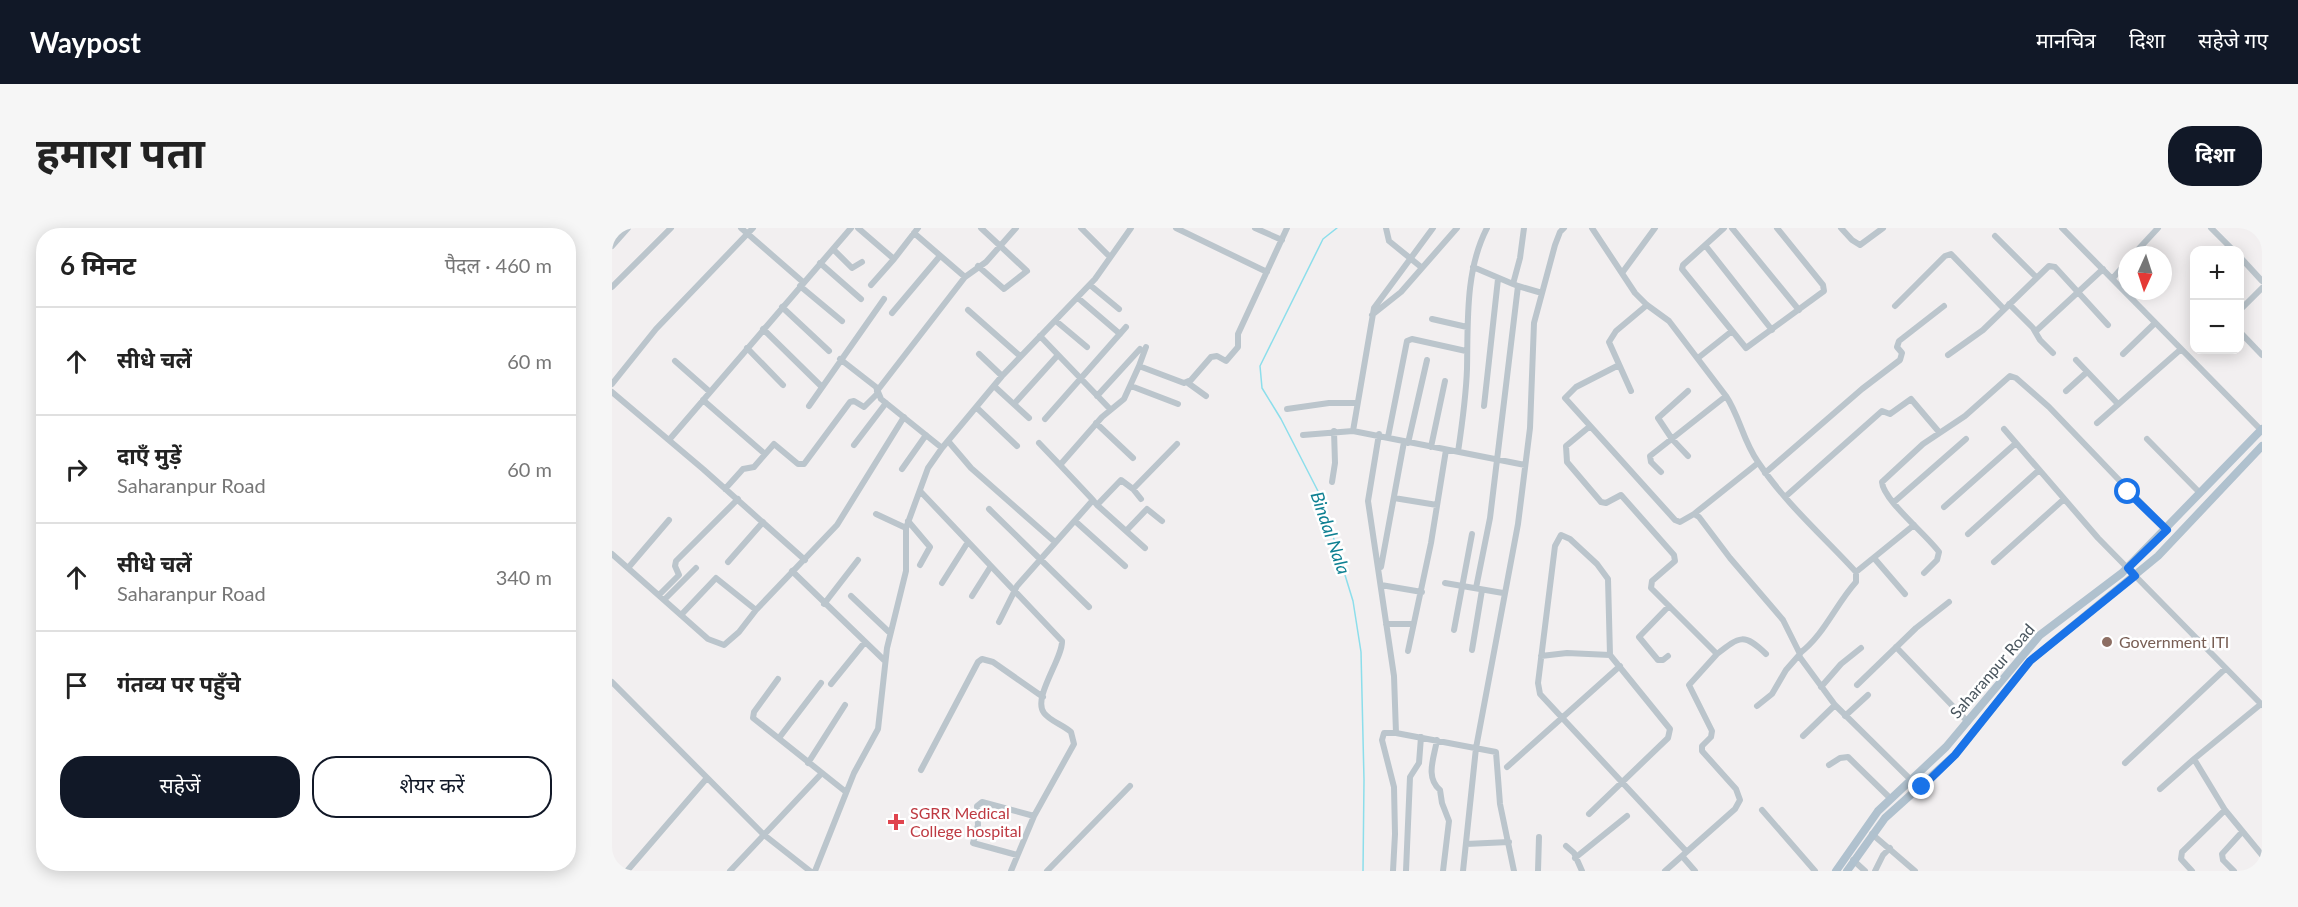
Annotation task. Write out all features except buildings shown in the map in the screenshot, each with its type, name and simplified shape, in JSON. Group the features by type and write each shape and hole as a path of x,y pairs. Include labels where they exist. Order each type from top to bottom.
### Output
{"main road":[{"name":"Saharanpur Road","path":"1836,871 1864,829 1968,722 2040,635 2128,568 2262,430"},
{"name":"Saharanpur Road","path":"1847,871 1885,818 1955,755 2030,661 2158,556 2262,446"}],"street":[{"path":"612,246 628,228"},
{"path":"612,287 671,228"},
{"path":"741,228 842,321"},
{"path":"612,384 656,329 753,228"},
{"path":"669,440 851,228"},
{"path":"858,228 894,259"},
{"path":"978,266 1004,289 1026,274 1025,267 981,228"},
{"path":"725,489 743,469 754,467 776,444 798,464 804,464 850,402 854,400 864,407 965,277 986,262 1016,228"},
{"path":"1081,228 1110,257"},
{"path":"815,871 846,792 878,729 885,661 906,571 907,525 928,468 1002,376 1090,285 1131,228"},
{"path":"1176,228 1267,272"},
{"path":"1255,228 1282,240"},
{"path":"1188,383 1211,357 1217,356 1226,361 1238,347 1238,334 1287,228"},
{"path":"1386,228 1389,241 1421,267"},
{"path":"1353,430 1372,315 1376,304 1433,228"},
{"path":"1372,315 1397,296 1457,228"},
{"path":"1458,452 1473,267 1478,246 1487,228"},
{"path":"1472,650 1490,518 1515,285 1524,228"},
{"path":"1593,228 1622,273 1647,305 1669,321 1726,396 1735,409 1746,445 1765,473 1856,572 1856,582 1840,600 1821,631 1786,670 1772,694 1757,706"},
{"path":"1622,273 1655,228"},
{"path":"1724,228 1682,269 1746,348 1822,293 1824,288 1777,228"},
{"path":"1732,228 1799,310"},
{"path":"1841,228 1860,245 1883,228"},
{"path":"2062,228 2113,278 2180,350 2262,430"},
{"path":"2141,246 2158,228"},
{"path":"2211,228 2229,246"},
{"path":"1463,871 1476,748 1503,593 1518,524 1530,428 1534,323 1559,229"},
{"path":"871,285 916,231 940,256 965,277"},
{"path":"1995,236 2036,277"},
{"path":"1705,245 1772,330"},
{"path":"833,249 852,268 862,262"},
{"path":"1895,306 1945,256 1951,254 2036,331 2040,340 2053,353"},
{"path":"892,313 940,256"},
{"path":"2244,261 2262,281"},
{"path":"820,263 861,299"},
{"path":"1948,355 1975,337 2036,277 2052,266 2108,325"},
{"path":"1473,267 1498,279 1542,293"},
{"path":"2036,331 2103,269"},
{"path":"2113,278 2118,272"},
{"path":"1484,406 1498,279"},
{"path":"1090,285 1119,309"},
{"path":"2244,306 2262,288"},
{"path":"1078,298 1120,334"},
{"path":"809,406 884,299"},
{"path":"1631,391 1610,339 1647,305"},
{"path":"1765,473 1872,380 1900,360 1902,353 1897,347 1899,341 1944,306"},
{"path":"782,307 829,351"},
{"path":"968,310 1020,356"},
{"path":"1432,319 1467,327"},
{"path":"1056,321 1087,347"},
{"path":"2123,354 2155,323"},
{"path":"1045,419 1126,327"},
{"path":"763,328 821,386"},
{"path":"1698,358 1731,331"},
{"path":"1040,336 1110,409"},
{"path":"2244,336 2262,355"},
{"path":"1388,437 1407,341 1419,340 1466,351"},
{"path":"747,348 783,385"},
{"path":"1060,465 1096,423 1124,399 1139,366 1143,348 1097,396"},
{"path":"2097,423 2180,350"},
{"path":"979,354 1002,376"},
{"path":"1014,404 1058,355"},
{"path":"840,359 877,392 886,404 942,448"},
{"path":"1380,574 1406,442 1427,360"},
{"path":"2076,360 2118,404"},
{"path":"675,361 710,392"},
{"path":"1619,365 1566,396 1566,402 1675,520 1680,522 1694,514 1758,463"},
{"path":"1139,366 1180,383 1188,383 1206,396"},
{"path":"2066,391 2087,372"},
{"path":"1924,573 1937,560 1939,552 1883,488 1883,479 1939,432 1965,416 2008,377 2014,376 2049,407 2167,530"},
{"path":"1431,447 1445,381"},
{"path":"994,386 1029,418"},
{"path":"1131,386 1178,404"},
{"path":"1688,391 1658,416 1672,439 1688,456"},
{"path":"612,392 805,560"},
{"path":"1661,472 1651,462 1650,456 1726,396"},
{"path":"1785,497 1882,411 1890,414 1911,399 1939,432"},
{"path":"703,400 765,454"},
{"path":"1287,410 1356,403"},
{"path":"854,446 886,404"},
{"path":"976,407 1017,446"},
{"path":"612,554 708,639 724,645 739,632 756,610 805,560 851,506 904,417"},
{"path":"1096,423 1133,458"},
{"path":"1589,427 1566,446 1566,459 1601,502 1606,503 1621,495 1674,555 1674,561 1650,586 1717,654"},
{"path":"2004,429 2063,500 2261,704 2160,789"},
{"path":"1304,435 1353,430 1525,465"},
{"path":"1332,482 1335,463 1334,431"},
{"path":"902,469 926,435"},
{"path":"1379,435 1368,501 1394,676 1395,733"},
{"path":"2147,439 2200,493"},
{"path":"1894,502 1966,440"},
{"path":"948,441 971,468 1055,542"},
{"path":"1040,443 1095,502 1145,548"},
{"path":"1133,489 1176,444"},
{"path":"1944,507 2015,444"},
{"path":"1408,651 1422,592 1446,450"},
{"path":"1968,534 2038,471"},
{"path":"999,622 1014,590 1055,542 1095,502 1121,480 1141,499"},
{"path":"920,491 1062,641 1042,698 1042,708 1044,714 1071,732 1074,740 1072,748 1034,816 1011,871"},
{"path":"1394,498 1437,504"},
{"path":"661,598 679,575 675,566 676,561 738,500"},
{"path":"1994,562 2063,500"},
{"path":"989,509 1089,607"},
{"path":"1126,531 1147,509 1162,521"},
{"path":"876,514 907,525 930,547 920,565"},
{"path":"1694,514 1783,620 1800,654 1834,705 1912,780"},
{"path":"628,568 669,520"},
{"path":"1075,521 1125,566"},
{"path":"728,562 763,522"},
{"path":"1856,572 1914,525"},
{"path":"1454,630 1472,534"},
{"path":"1589,814 1623,781 1668,738 1670,729 1610,655 1608,579 1597,564 1570,538 1561,535 1555,546 1538,688 1562,719 1623,781 1684,853 1695,871"},
{"path":"942,583 968,543"},
{"path":"1874,558 1905,594"},
{"path":"824,604 858,560"},
{"path":"972,596 991,566"},
{"path":"661,598 696,568"},
{"path":"792,571 885,661"},
{"path":"681,615 718,578 756,610"},
{"path":"1446,582 1503,593"},
{"path":"1381,585 1422,592"},
{"path":"851,596 890,633"},
{"path":"1857,685 1896,647 1949,602"},
{"path":"1668,656 1663,660 1658,660 1639,637 1669,606"},
{"path":"1386,624 1413,624"},
{"path":"1665,871 1735,809 1740,800 1736,789 1702,751 1702,746 1711,737 1712,731 1689,685 1717,654 1735,639 1752,641 1766,654"},
{"path":"831,684 865,642"},
{"path":"1896,647 1968,722"},
{"path":"1821,687 1841,664 1861,648"},
{"path":"1541,656 1576,653 1610,655"},
{"path":"921,770 978,662 982,659 993,662 1042,698"},
{"path":"1508,767 1620,666"},
{"path":"2125,763 2225,669"},
{"path":"778,679 753,716 754,720 846,792"},
{"path":"612,682 763,834 810,871"},
{"path":"779,738 821,683"},
{"path":"1845,716 1868,695"},
{"path":"808,763 846,705"},
{"path":"1803,736 1834,705"},
{"path":"1393,871 1394,787 1382,740 1384,733 1421,736 1496,752 1498,788 1514,871"},
{"path":"1406,871 1410,777 1419,763 1421,736"},
{"path":"1437,740 1431,777 1433,784 1440,790 1449,821 1443,871"},
{"path":"1829,765 1840,758 1848,757 1891,799"},
{"path":"2194,759 2225,810 2262,855"},
{"path":"730,871 822,773"},
{"path":"627,871 707,778"},
{"path":"1047,871 1130,786"},
{"path":"1017,855 973,843 978,825 977,806 982,802 1034,816"},
{"path":"1762,810 1815,871"},
{"path":"2192,871 2181,859 2182,852 2225,810"},
{"path":"1575,858 1627,816"},
{"path":"2234,871 2223,860 2222,854 2242,832"},
{"path":"1872,834 1915,871"},
{"path":"1538,871 1539,837"},
{"path":"1466,844 1509,842"},
{"path":"1566,846 1582,871"},
{"path":"1875,871 1883,855 1890,848"},
{"path":"1853,860 1865,871"}],"waterway":[{"name":"Bindal Nala","path":"1337,228 1323,239 1260,366 1262,388 1281,419 1321,497 1353,601 1361,652 1364,780 1363,871"}],"place":[{"name":"Government ITI","path":"2107,642"},
{"name":"SGRR Medical College hospital","path":"896,822"}],"route":[{"path":"1922,787 1955,755 2030,661 2049,643 2135,576 2128,568 2167,530 2128,492"}]}
